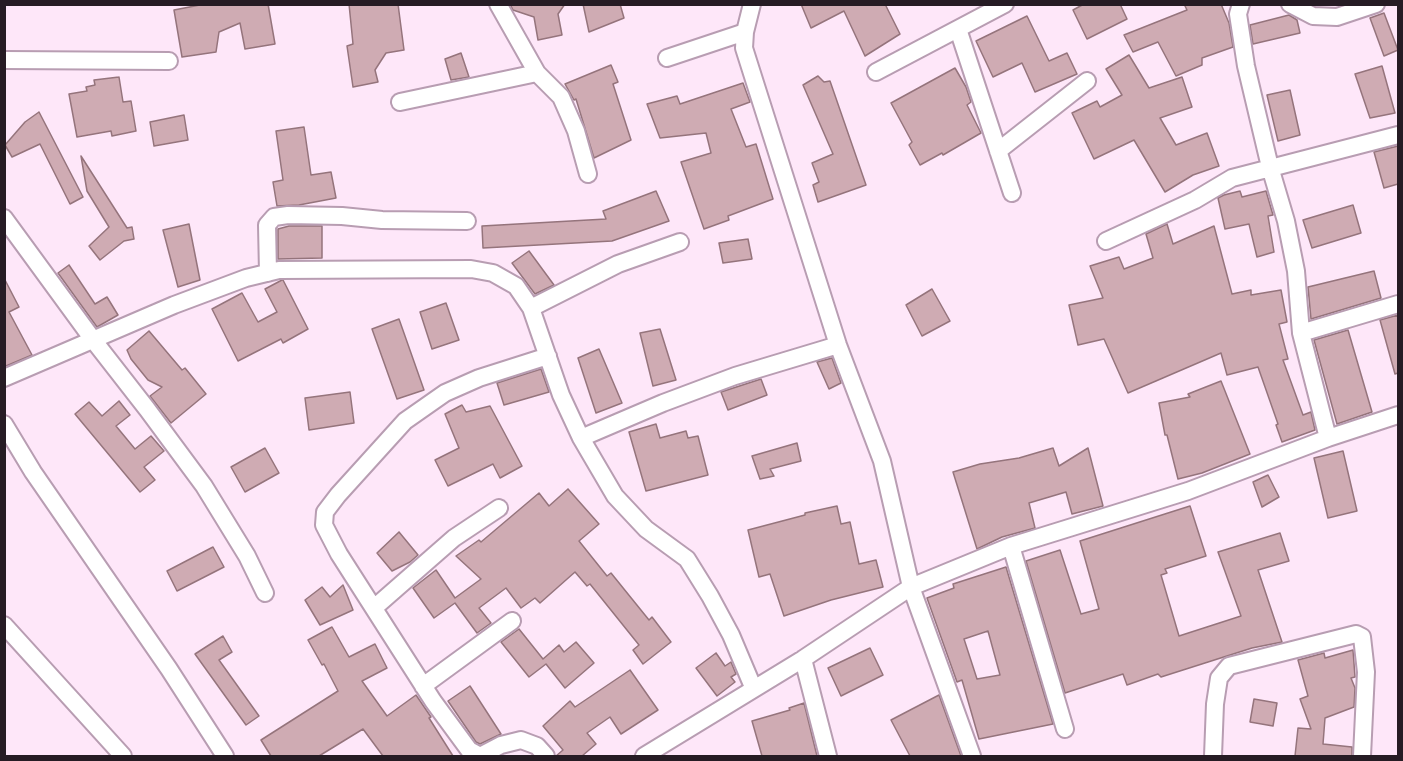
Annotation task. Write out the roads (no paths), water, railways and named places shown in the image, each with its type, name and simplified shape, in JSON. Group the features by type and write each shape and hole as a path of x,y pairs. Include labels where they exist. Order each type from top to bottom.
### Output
{"street":[{"path":"498,4 537,73 561,97 576,131 588,174"},
{"path":"752,4 745,32 744,48 838,345 882,461 911,587 972,756"},
{"path":"876,72 1005,4"},
{"path":"1241,4 1238,15 1246,66 1270,167 1286,221 1296,271 1301,333 1328,438"},
{"path":"1290,4 1313,16 1337,17 1376,4"},
{"path":"958,29 1012,193"},
{"path":"668,58 745,32"},
{"path":"4,60 169,61"},
{"path":"399,102 537,73"},
{"path":"998,151 1087,81"},
{"path":"1106,241 1196,200 1232,178 1398,135"},
{"path":"268,273 267,225 274,217 342,216 382,220 467,221"},
{"path":"4,218 204,486 247,556 265,593"},
{"path":"531,308 618,264 680,242"},
{"path":"4,378 174,304 246,278 279,270 471,269 493,273 516,286 531,308 561,395 581,438 615,496 646,528 687,560 731,635 753,687"},
{"path":"1301,333 1398,304"},
{"path":"581,438 663,403 735,376 838,345"},
{"path":"546,756 537,746 521,740 501,745 480,756 469,750 423,686 339,554 324,525 325,512 405,422 445,393 479,378 548,356"},
{"path":"644,756 753,687 803,659 911,587 1011,546 1188,491 1328,438 1398,415"},
{"path":"4,424 33,472 169,669 225,756"},
{"path":"374,608 454,538 499,508"},
{"path":"1011,546 1065,729"},
{"path":"423,686 512,621"},
{"path":"4,625 123,756"},
{"path":"1213,756 1215,704 1219,678 1229,666 1356,634 1362,637 1366,672 1362,756"},
{"path":"803,659 828,756"}]}
